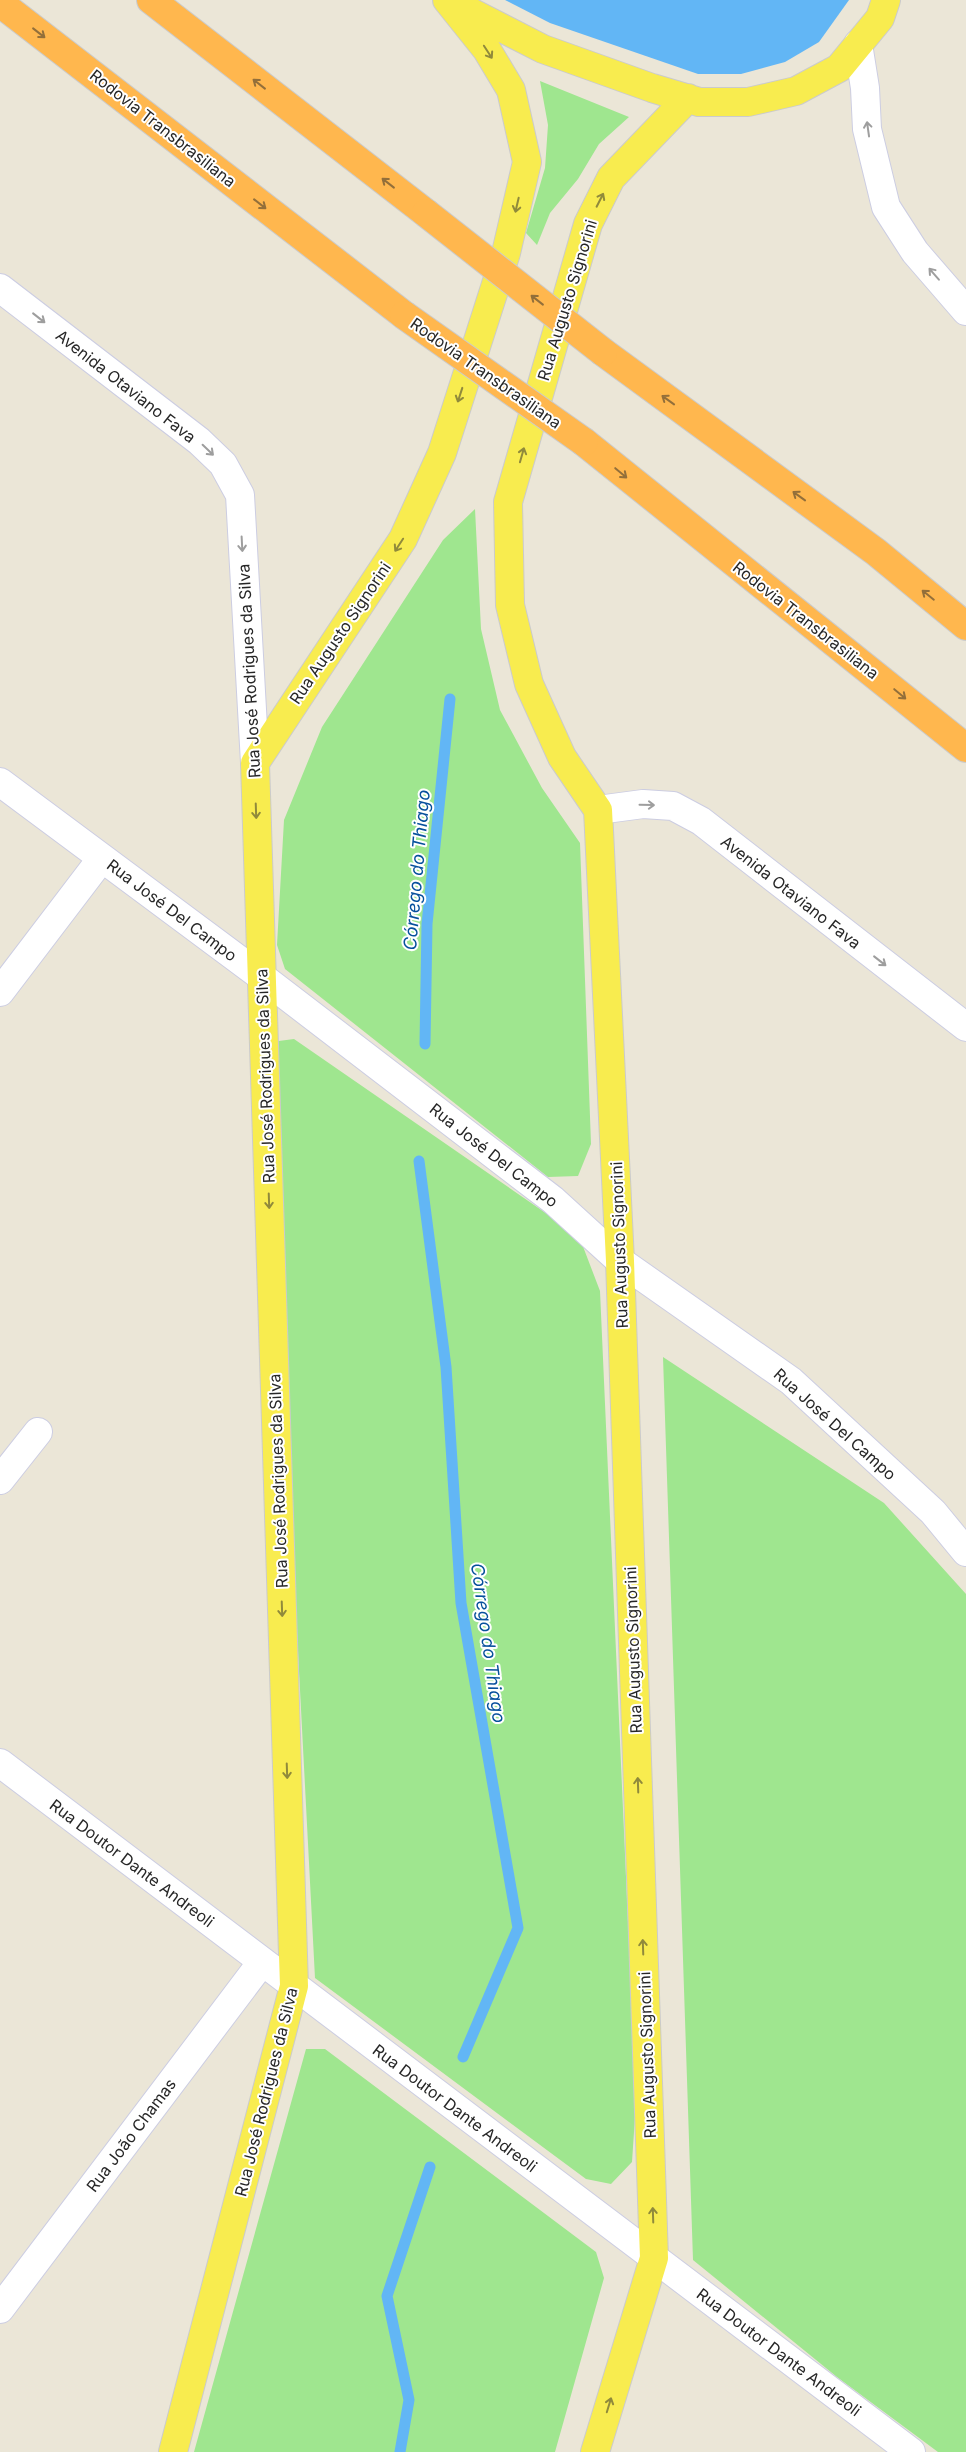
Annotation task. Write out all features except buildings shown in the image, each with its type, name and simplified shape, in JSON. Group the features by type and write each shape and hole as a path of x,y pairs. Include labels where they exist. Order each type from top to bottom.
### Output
{"highway":[{"path":"151,0 603,352 876,552 966,626"},
{"name":"Rodovia Transbrasiliana","path":"0,3 404,315 584,442 966,748"}],"main road":[{"path":"447,0 543,49 652,88 699,102 748,102 796,91 839,68 880,18 886,0"},
{"name":"Rua Augusto Signorini","path":"255,763 403,539 442,452 506,253 527,162 511,90 486,50 447,0"},
{"name":"Rua Augusto Signorini","path":"595,2452 654,2258 620,1261 598,810 562,757 529,684 510,605 508,502 588,224 610,178 688,98"},
{"name":"Rua José Rodrigues da Silva","path":"173,2452 294,1986 255,763"}],"street":[{"path":"858,44 865,88 867,129 886,207 915,252 966,311"},
{"name":"Avenida Otaviano Fava","path":"0,288 199,441 223,464 240,495"},
{"name":"Rua José Rodrigues da Silva","path":"240,495 255,763"},
{"name":"Rua José Del Campo","path":"0,782 262,977 553,1200 620,1261 791,1381 933,1512 966,1552"},
{"name":"Avenida Otaviano Fava","path":"598,810 643,804 673,806 700,821 966,1028"},
{"path":"0,992 102,858"},
{"path":"0,1480 38,1432"},
{"name":"Rua Doutor Dante Andreoli","path":"0,1763 911,2452"},
{"name":"Rua João Chamas","path":"0,2309 262,1962"}],"green space":[{"path":"540,81 629,117 599,144 578,179 550,213 537,245 526,233 545,168 548,125"},
{"path":"475,509 481,629 500,710 542,788 580,843 591,1144 578,1176 548,1177 285,969 277,945 284,820 322,727 443,540"},
{"path":"294,1039 579,1236 600,1291 636,2102 632,2162 611,2184 586,2179 315,1978 281,1325 271,1042"},
{"path":"663,1357 884,1503 966,1594 966,2452 938,2452 837,2377 693,2260"},
{"path":"306,2049 325,2049 596,2252 604,2278 555,2452 194,2452"}],"water":[{"path":"505,0 849,0 819,42 785,62 741,74 698,74 550,23"}],"waterway":[{"name":"Córrego do Thiago","path":"425,1044 427,924 450,699"},
{"name":"Córrego do Thiago","path":"419,1161 446,1367 461,1603 518,1928 463,2057"},
{"name":"Córrego do Thiago","path":"400,2452 409,2400 387,2296 430,2167"}]}
